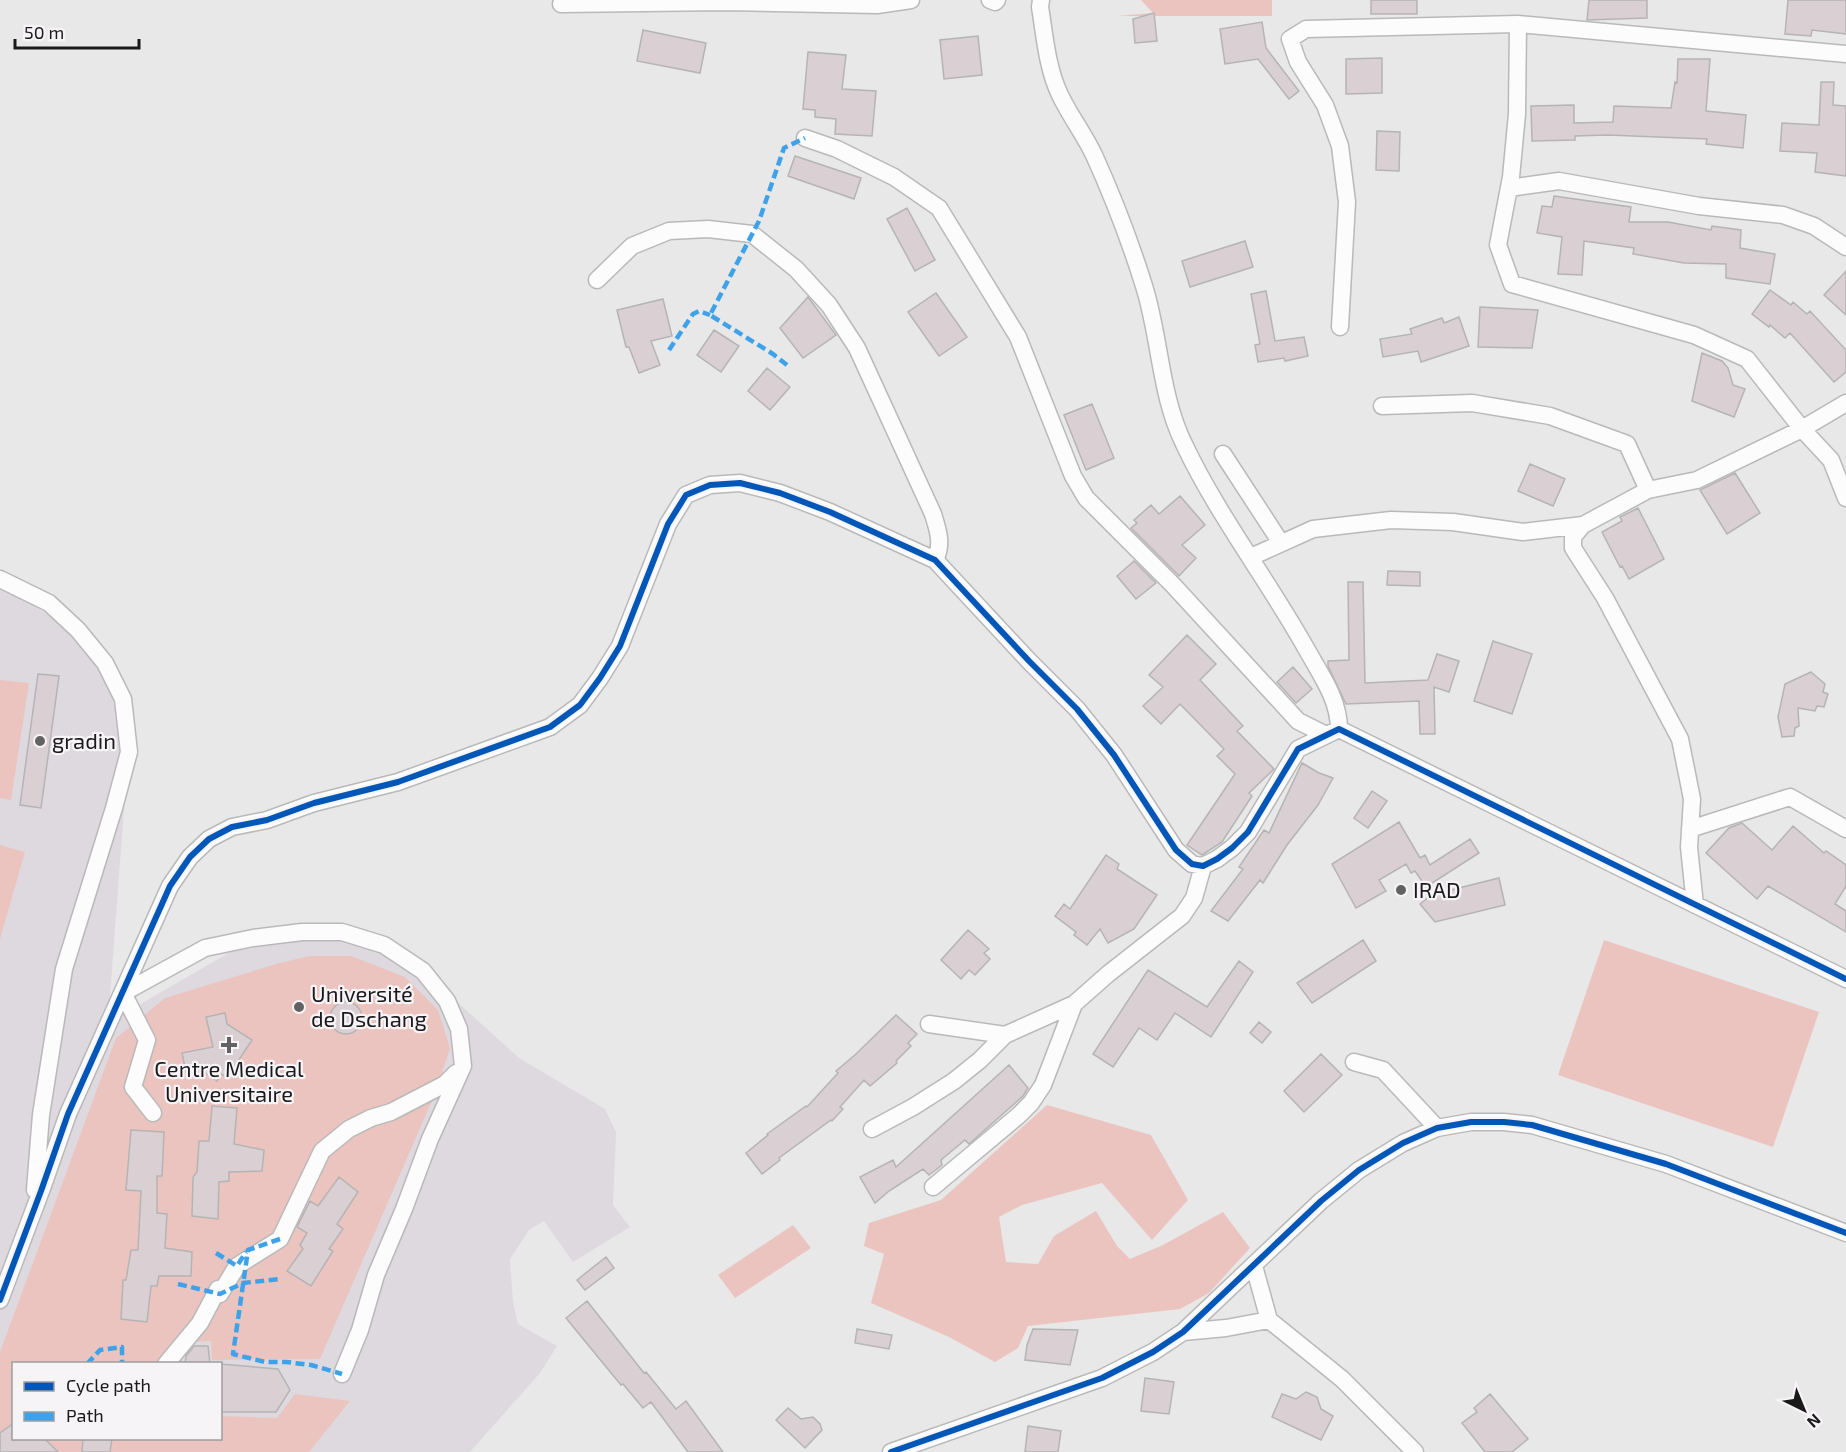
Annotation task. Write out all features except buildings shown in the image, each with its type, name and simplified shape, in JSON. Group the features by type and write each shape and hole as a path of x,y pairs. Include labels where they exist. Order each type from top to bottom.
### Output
{"street":[{"path":"561,4 725,2 877,5 911,0"},
{"path":"990,0 995,2 997,0"},
{"path":"0,1300 68,1114 170,886 190,857 209,839 232,826 267,820 314,803 398,782 550,727 580,705 620,646 668,524 686,495 710,485 740,483 780,493 830,512 935,560 1029,662 1077,709 1114,755 1176,850 1192,864 1203,866 1232,848 1248,832 1298,748 1331,732 1339,714 1330,691 1291,620 1212,494 1183,443 1166,386 1145,289 1121,218 1093,153 1060,94 1048,59 1040,7 1041,0"},
{"path":"1340,327 1347,202 1340,146 1325,105 1298,62 1290,39 1306,29 1518,24 1846,54"},
{"path":"1518,24 1516,114 1509,188 1498,245 1512,284 1694,335 1747,359 1802,429 1831,460 1846,498"},
{"path":"805,138 829,146 894,177 939,208 1018,337 1073,476 1086,498 1173,585 1298,721 1331,732 1846,979"},
{"path":"1509,188 1559,181 1699,206 1784,215 1815,226 1846,247"},
{"path":"597,280 632,246 669,231 708,229 752,234 796,268 829,305 856,348 933,514 939,533 939,553 935,560"},
{"path":"1382,406 1472,403 1550,416 1628,444 1648,490"},
{"path":"1251,557 1313,529 1391,520 1453,522 1523,532 1583,525 1648,490 1697,480 1802,429 1846,403"},
{"path":"1223,454 1281,543"},
{"path":"1583,525 1573,537 1573,548 1605,597 1680,739 1692,799 1689,847 1695,905"},
{"path":"0,579 49,603 78,630 105,663 123,699 129,752 64,969 41,1115 38,1191"},
{"path":"1690,829 1790,797 1846,829"},
{"path":"872,1128 913,1107 954,1081 980,1060 1005,1035 1074,1004 1182,916 1194,898 1203,866"},
{"path":"123,993 205,948 253,938 302,932 342,932 384,945 423,971 447,1001 459,1029 463,1066 430,1138 404,1209 376,1275 360,1330 342,1374"},
{"path":"123,993 147,1040 133,1087 153,1113"},
{"path":"933,1187 1031,1103 1043,1085 1074,1004"},
{"path":"929,1024 1005,1035"},
{"path":"1354,1062 1383,1070 1437,1128"},
{"path":"168,1362 200,1323 218,1289 220,1294 237,1266 280,1239 322,1151 349,1129 371,1118 391,1112 445,1084 463,1066"},
{"path":"891,1452 1102,1378 1153,1352 1183,1332 1321,1201 1359,1170 1403,1143 1437,1128 1471,1122 1532,1125 1665,1164 1846,1233"},
{"path":"1254,1266 1269,1320 1342,1379 1415,1452"},
{"path":"1183,1332 1226,1328 1269,1320"}],"shaded area":[{"path":"1141,0 1272,0 1272,16 1117,16 1153,13"},
{"name":"Université de Dschang","path":"0,589 12,590 76,635 121,703 128,755 108,1023 230,952 316,937 386,949 444,990 519,1058 605,1109 616,1132 613,1205 630,1227 573,1262 544,1221 529,1230 510,1259 513,1302 518,1324 557,1346 540,1373 470,1452 0,1452"},
{"path":"0,680 29,683 11,800 0,798"},
{"path":"0,845 25,852 0,939"},
{"path":"1604,940 1819,1012 1773,1147 1558,1075"},
{"path":"309,956 351,956 405,977 438,1010 450,1048 437,1089 320,1359 212,1360 211,1341 188,1342 183,1347 182,1362 12,1362 12,1440 222,1440 222,1416 277,1418 295,1394 350,1401 309,1452 0,1452 0,1352 116,1038 165,998"},
{"path":"1047,1105 1151,1135 1188,1200 1152,1240 1102,1183 1022,1205 999,1217 1006,1262 1038,1264 1054,1236 1096,1211 1117,1246 1130,1259 1163,1245 1223,1212 1250,1248 1209,1293 1180,1309 1028,1326 1018,1348 995,1362 949,1337 871,1303 884,1254 864,1246 869,1223 941,1200"},
{"path":"793,1225 811,1248 735,1298 718,1275"}],"marked path":[{"path":"787,365 710,315 759,221 784,148 805,138"},
{"path":"669,350 693,314 699,311 710,315"},
{"path":"280,1239 248,1250 233,1354 265,1362 311,1365 342,1374"},
{"path":"216,1253 237,1266 246,1252"},
{"path":"178,1284 220,1294 243,1283 279,1279"},
{"path":"89,1362 100,1350 122,1347 122,1362"}],"cycle path":[{"path":"0,1300 68,1114 170,886 190,857 209,839 232,827 267,820 314,803 398,782 550,727 580,705 600,678 620,646 668,524 686,495 710,485 740,483 780,493 830,512 935,560 1077,709 1114,755 1176,850 1192,864 1203,866 1232,848 1248,832 1298,749 1339,729 1846,979"},
{"path":"891,1452 1102,1378 1153,1352 1183,1332 1321,1201 1359,1170 1403,1143 1437,1128 1471,1122 1532,1125 1666,1164 1846,1233"}],"place":[{"name":"gradin","path":"40,741"},
{"name":"IRAD","path":"1401,890"},
{"name":"Université de Dschang","path":"299,1007"},
{"name":"Centre Medical Universitaire","path":"229,1045"}]}
